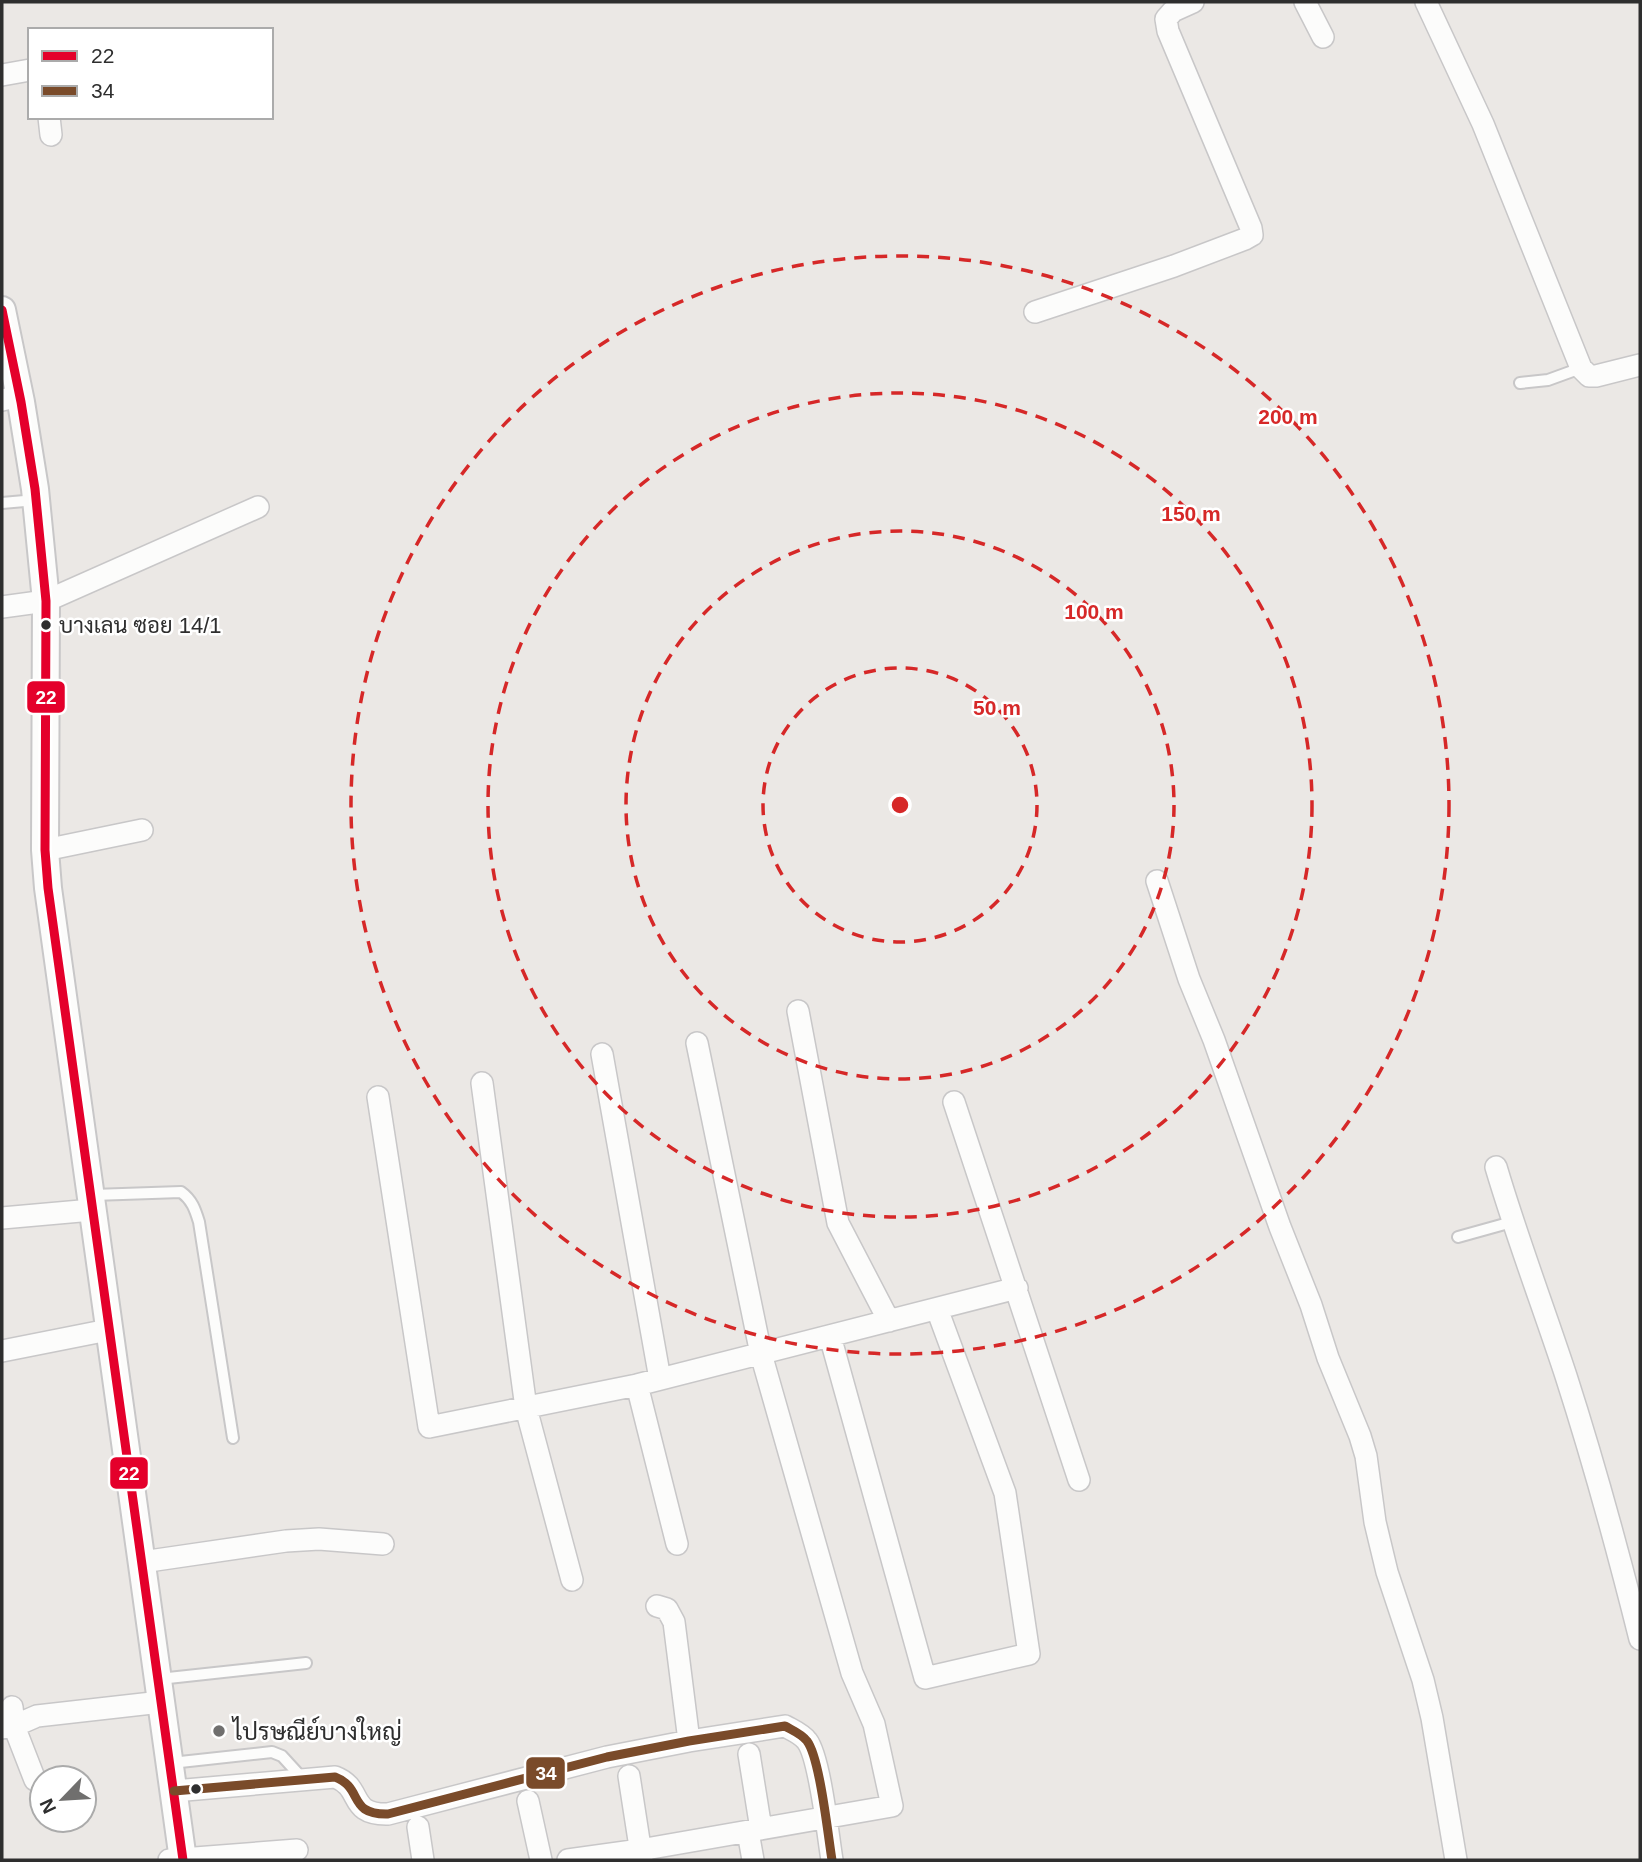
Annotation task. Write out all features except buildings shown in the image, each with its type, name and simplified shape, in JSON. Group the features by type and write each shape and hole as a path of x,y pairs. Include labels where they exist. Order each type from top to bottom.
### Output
{"street":[{"path":"1035,312 1174,267 1252,235 1168,31 1166,19 1173,10 1193,2"},
{"path":"1305,2 1323,37"},
{"path":"1426,2 1483,124 1581,368 1588,376 1595,376 1640,365"},
{"path":"2,75 28,70"},
{"path":"2,310 11,398 36,500 46,601 46,850 50,905 174,1791 178,1860 297,1850"},
{"path":"2,607 46,601 258,507"},
{"path":"46,850 142,830"},
{"path":"1157,881 1189,979 1223,1063 1280,1227 1363,1446 1373,1510 1387,1572 1433,1718 1455,1860"},
{"path":"798,1011 838,1223 889,1321"},
{"path":"568,1860 641,1855 755,1830 892,1806 874,1724 852,1673 761,1354 696,1043"},
{"path":"602,1054 660,1379"},
{"path":"482,1083 526,1408 572,1580"},
{"path":"378,1097 429,1427 637,1385 1017,1288"},
{"path":"954,1101 1079,1480"},
{"path":"1496,1167 1566,1377 1616,1546 1640,1639"},
{"path":"2,1218 16,1218 91,1203"},
{"path":"830,1336 925,1678 1029,1654 1005,1493 937,1309"},
{"path":"2,1351 108,1330"},
{"path":"637,1385 677,1544"},
{"path":"142,1562 308,1539 383,1544"},
{"path":"657,1606 667,1609 674,1622 689,1741"},
{"path":"28,1764 7,1717 37,1716 160,1690"},
{"path":"174,1791 335,1777 344,1780 363,1809 373,1815 388,1814 607,1757 785,1726 808,1742 815,1759 832,1860"},
{"path":"749,1754 755,1830 753,1860"},
{"path":"629,1776 641,1855"},
{"path":"528,1801 541,1860"},
{"path":"418,1827 424,1860"}],"lane":[{"path":"1520,383 1548,380 1581,368"},
{"path":"2,503 36,500"},
{"path":"91,1203 181,1192 194,1207 199,1222 233,1438"},
{"path":"1458,1237 1513,1222"},
{"path":"160,1690 306,1663"},
{"path":"170,1764 272,1752 282,1756 303,1779"}],"transit line":[{"name":"22","path":"2,310 35,489 46,601 45,850 48,888 183,1860"},
{"name":"34","path":"174,1791 335,1777 350,1788 366,1810 388,1814 607,1757 785,1726 802,1736 812,1750 820,1780 832,1860"}],"place":[{"name":"บางเลน ซอย 14/1","path":"46,625"},
{"name":"ไปรษณีย์บางใหญ่","path":"219,1731"}]}
